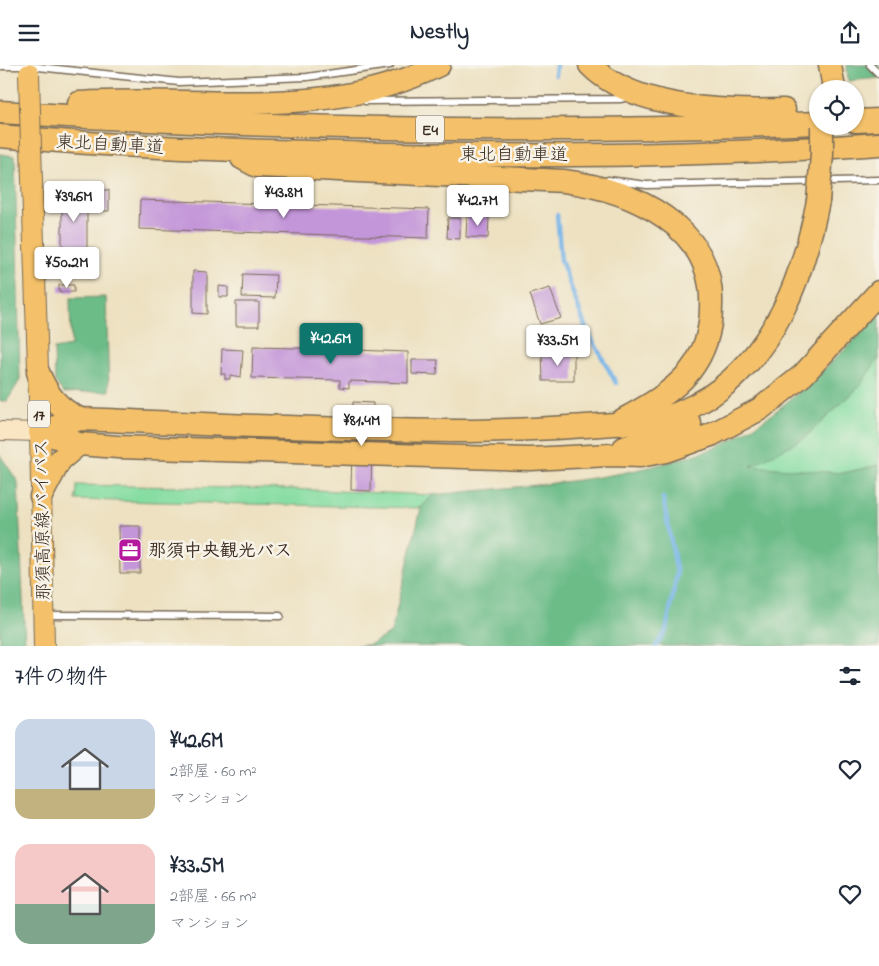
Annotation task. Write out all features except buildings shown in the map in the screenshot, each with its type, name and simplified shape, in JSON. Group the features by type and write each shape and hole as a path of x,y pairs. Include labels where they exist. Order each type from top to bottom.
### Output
{"highway":[{"path":"43,115 64,104 282,101 334,96 402,81 439,65"},
{"path":"590,65 602,76 637,94 720,109 766,111 809,109"},
{"path":"817,65 819,80"},
{"path":"830,65 832,80"},
{"path":"864,107 879,107"},
{"name":"東北自動車道","path":"0,112 285,126 527,130 809,123"},
{"path":"864,121 879,120"},
{"path":"40,432 80,419 370,430 523,431 616,424 643,424 671,416 708,397 741,370 776,324 791,295 825,200 822,135"},
{"path":"610,455 695,421 730,399 764,366 790,329 810,287 822,251 825,200 835,135"},
{"name":"東北自動車道","path":"0,136 224,150 526,155 724,151 879,144"},
{"path":"224,150 257,166 596,181 658,211 675,224 690,242 702,261 710,288 711,322 700,355 676,386 616,424"},
{"path":"40,432 79,444 530,459 610,455 640,456 666,451 711,435 760,409 803,375 879,292"},
{"path":"38,372 47,393 56,404 80,419"},
{"path":"41,496 60,460 79,444"}],"main road":[{"name":"那須高原線バイパス","path":"29,69 40,432 44,646"}],"street":[{"path":"0,431 40,432"}],"lane":[{"path":"0,67 179,82 307,77 390,65"},
{"path":"870,65 879,74"},
{"path":"334,96 356,101 621,99 637,94"},
{"path":"596,181 647,185 879,180"},
{"path":"43,615 280,616"}],"green space":[{"path":"847,65 879,65 879,78 848,80"},
{"path":"0,154 15,156 20,380 7,401 0,401"},
{"path":"106,297 109,391 64,393 55,382 54,349 71,346 70,298"},
{"path":"879,316 879,357 858,388 804,438 751,466 843,473 879,465 879,646 355,646 371,644 391,633 421,508 433,495 559,483 622,473 717,447 766,419 786,403"},
{"path":"879,357 879,465 839,474 750,466 804,438 858,388"},
{"path":"0,455 18,482 25,646 0,646"},
{"path":"77,485 290,489 433,495 421,508 76,500"}],"waterway":[{"path":"555,75 556,65"},
{"path":"557,215 561,260 585,326 616,383"},
{"path":"656,646 666,631 677,574 663,498"}],"place":[{"name":"那須中央観光バス","path":"130,550"}]}
